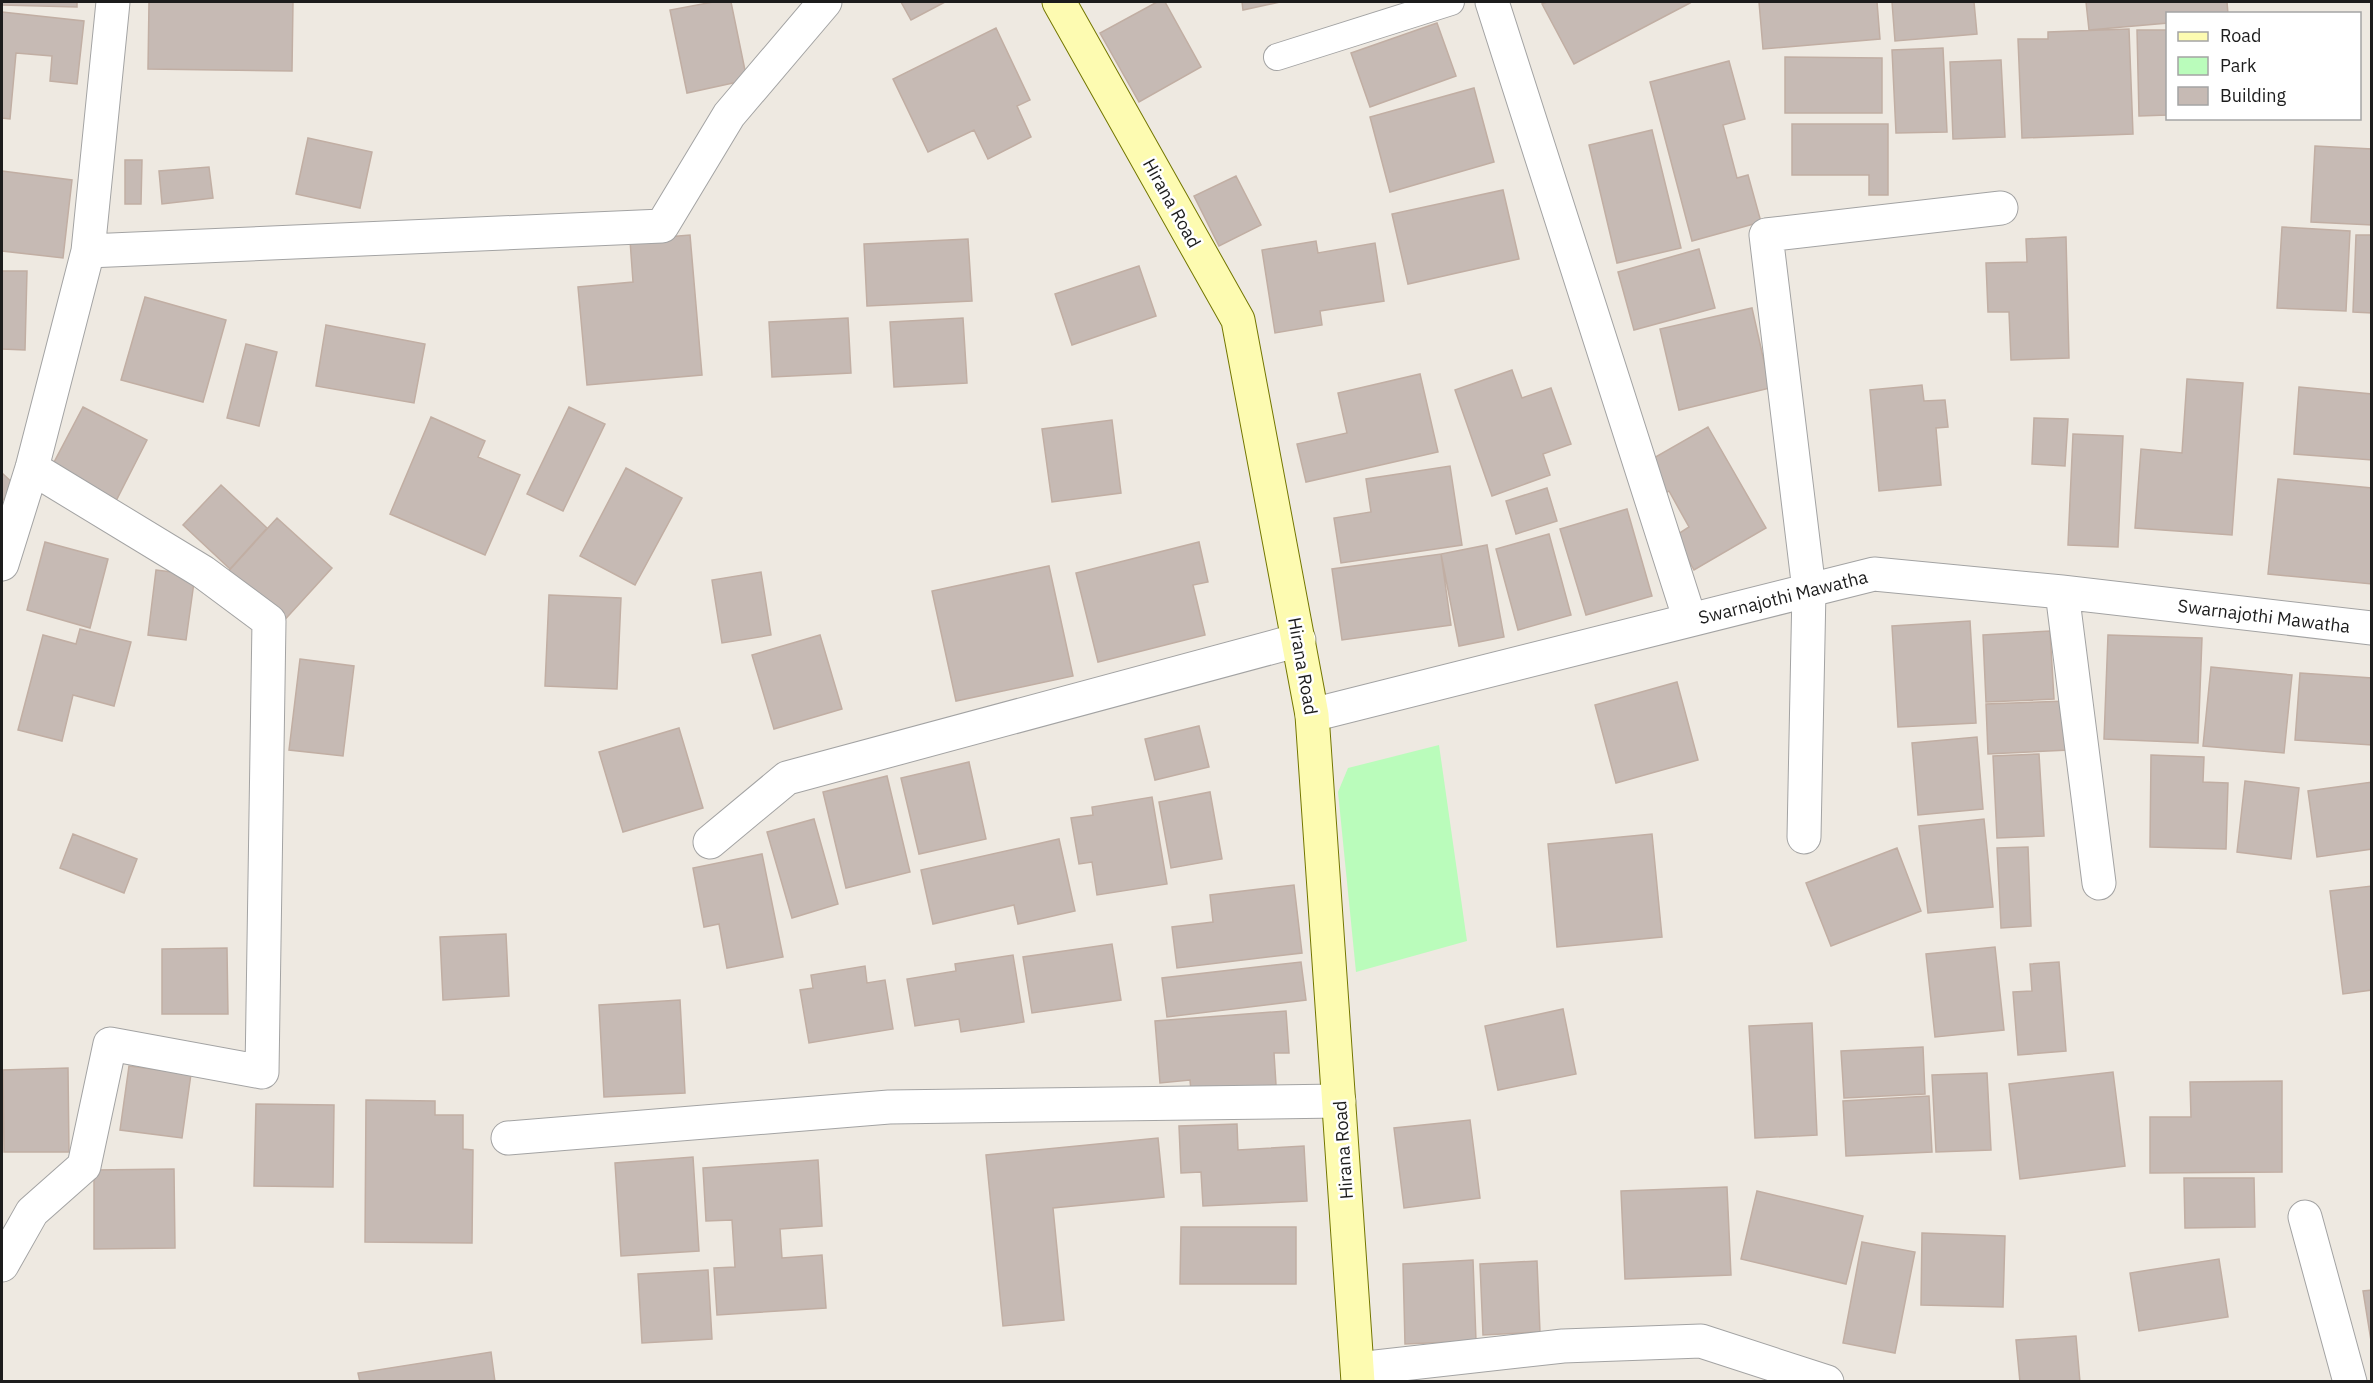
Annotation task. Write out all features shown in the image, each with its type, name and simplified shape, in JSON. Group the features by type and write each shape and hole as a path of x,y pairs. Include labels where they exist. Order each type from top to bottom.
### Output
{"street":[{"path":"2,564 32,468 88,251 113,2"},
{"path":"88,251 662,226 729,115 825,2"},
{"name":"Hirana Road","path":"1059,2 1238,320 1312,715 1358,1375"},
{"path":"1492,2 1690,620"},
{"path":"1804,837 1809,590 1766,235 2001,208"},
{"path":"2,1265 32,1212 84,1166 110,1044 262,1072 269,621 203,572 32,468"},
{"name":"Swarnajothi Mawatha","path":"1312,715 1874,574 2062,592 2372,628"},
{"path":"2062,592 2099,883"},
{"path":"710,842 786,778 1299,640"},
{"path":"508,1138 889,1107 1339,1101"},
{"path":"2305,1217 2350,1382"},
{"path":"1358,1375 1563,1346 1701,1341 1827,1382"}],"lane":[{"path":"1277,57 1450,2"}],"green space":[{"path":"1439,745 1467,941 1356,972 1338,792 1348,768"}],"building":[{"path":"2,2 77,2 77,7 2,5"},
{"path":"149,2 293,2 292,71 148,69"},
{"path":"713,2 731,2 747,80 687,93 670,10"},
{"path":"901,2 945,2 911,20"},
{"path":"1157,2 1165,2 1201,67 1139,102 1100,33"},
{"path":"1242,2 1280,2 1243,10"},
{"path":"1547,2 1690,3 1574,64 1542,4"},
{"path":"1759,2 1877,2 1880,39 1763,49"},
{"path":"1892,2 1974,2 1977,34 1895,41"},
{"path":"2086,2 2227,2 2228,12 2166,12 2166,23 2089,30"},
{"path":"2,12 84,21 77,84 50,81 52,56 16,53 10,119 2,118"},
{"path":"1437,23 1456,76 1370,107 1351,53"},
{"path":"996,28 1030,100 1017,106 1031,137 988,159 974,130 928,152 893,79"},
{"path":"2129,29 2133,134 2022,138 2018,39 2048,39 2048,32"},
{"path":"2137,30 2166,30 2166,115 2139,116"},
{"path":"1943,48 1947,132 1896,133 1892,50"},
{"path":"1785,57 1882,58 1882,113 1785,113"},
{"path":"2001,60 2005,137 1953,139 1950,62"},
{"path":"1729,61 1745,119 1723,125 1737,178 1748,175 1761,222 1692,241 1650,82"},
{"path":"1474,88 1494,162 1390,192 1370,117"},
{"path":"1792,124 1888,124 1888,195 1869,195 1869,175 1792,175"},
{"path":"1652,130 1681,248 1617,263 1589,145"},
{"path":"308,138 372,152 360,208 296,194"},
{"path":"2315,146 2372,149 2372,225 2311,222"},
{"path":"125,160 142,160 141,204 125,204"},
{"path":"209,167 213,198 162,204 159,171"},
{"path":"2,171 72,180 63,258 2,251"},
{"path":"1236,176 1261,225 1219,246 1194,196"},
{"path":"1503,190 1519,259 1408,284 1392,214"},
{"path":"2282,227 2350,231 2346,311 2277,308"},
{"path":"690,235 702,375 587,385 578,287 633,282 630,240"},
{"path":"2356,235 2372,235 2372,313 2353,312"},
{"path":"2066,237 2069,358 2011,360 2009,312 1988,312 1986,263 2027,262 2026,239"},
{"path":"968,239 972,301 867,306 864,244"},
{"path":"1316,241 1318,253 1375,243 1384,301 1320,311 1322,325 1275,333 1262,250"},
{"path":"1699,249 1715,308 1634,330 1618,272"},
{"path":"1139,266 1156,316 1072,345 1055,294"},
{"path":"2,271 27,271 25,350 2,349"},
{"path":"145,297 226,320 203,402 121,380"},
{"path":"1752,308 1770,388 1679,410 1660,329"},
{"path":"848,318 851,373 772,377 769,322"},
{"path":"963,318 967,383 894,387 890,322"},
{"path":"326,325 425,344 414,403 316,386"},
{"path":"246,344 277,352 259,426 227,418"},
{"path":"1512,370 1522,398 1551,388 1571,444 1543,454 1550,475 1492,496 1455,390"},
{"path":"1420,374 1438,452 1306,482 1297,444 1347,433 1338,393"},
{"path":"2187,379 2243,383 2232,535 2135,528 2141,449 2182,453"},
{"path":"1922,385 1924,401 1945,400 1948,427 1936,428 1941,485 1879,491 1870,390"},
{"path":"2299,387 2372,394 2372,460 2294,454"},
{"path":"83,407 147,440 116,501 51,468"},
{"path":"569,407 605,424 563,511 527,494"},
{"path":"431,417 485,441 478,457 520,475 485,555 390,514"},
{"path":"2034,418 2068,419 2065,466 2032,464"},
{"path":"1112,420 1121,493 1052,502 1042,429"},
{"path":"1708,427 1766,528 1694,570 1675,536 1689,527 1669,491 1663,495 1645,463"},
{"path":"2073,434 2123,436 2118,547 2068,545"},
{"path":"1450,466 1462,545 1341,563 1334,518 1371,512 1366,479"},
{"path":"626,468 682,498 635,585 580,556"},
{"path":"2,473 16,486 2,501"},
{"path":"2278,479 2372,488 2372,584 2268,574"},
{"path":"221,485 267,528 230,569 183,525"},
{"path":"1547,488 1557,521 1516,534 1506,501"},
{"path":"1627,509 1652,596 1586,615 1560,529"},
{"path":"277,518 332,568 280,625 225,575"},
{"path":"1549,534 1571,615 1518,630 1496,549"},
{"path":"45,542 108,559 90,628 27,610"},
{"path":"1199,542 1208,582 1193,585 1205,635 1098,662 1076,573"},
{"path":"1487,545 1504,637 1459,646 1441,554"},
{"path":"1441,554 1451,625 1342,640 1332,569"},
{"path":"1049,566 1073,676 956,701 932,591"},
{"path":"156,570 195,575 186,640 148,635"},
{"path":"761,572 771,635 722,643 712,580"},
{"path":"549,595 621,598 617,689 545,686"},
{"path":"1970,621 1976,723 1898,727 1892,626"},
{"path":"80,629 131,642 114,706 73,695 62,741 18,730 43,635 76,644"},
{"path":"2050,631 2054,699 1986,702 1983,635"},
{"path":"820,635 842,709 774,729 752,655"},
{"path":"2108,635 2202,638 2198,743 2104,739"},
{"path":"300,659 354,666 343,756 289,750"},
{"path":"2211,667 2292,675 2284,753 2203,746"},
{"path":"2300,673 2372,678 2372,745 2295,740"},
{"path":"1677,682 1698,760 1616,783 1595,705"},
{"path":"2067,701 2069,750 1988,754 1986,704"},
{"path":"1199,726 1209,767 1155,780 1145,739"},
{"path":"679,728 703,808 623,832 599,752"},
{"path":"1977,737 1983,809 1918,815 1912,743"},
{"path":"2039,754 2044,836 1997,838 1993,756"},
{"path":"2151,755 2204,757 2203,782 2228,783 2226,849 2150,847"},
{"path":"969,762 986,839 919,854 901,778"},
{"path":"887,776 910,872 846,888 823,792"},
{"path":"2245,781 2299,788 2291,859 2237,852"},
{"path":"2372,782 2372,849 2317,857 2308,791"},
{"path":"1210,792 1222,859 1171,868 1159,802"},
{"path":"1152,797 1167,884 1097,895 1092,862 1079,864 1071,818 1093,815 1092,807"},
{"path":"814,819 838,904 792,918 767,832"},
{"path":"1984,819 1993,907 1928,913 1919,826"},
{"path":"73,834 137,859 124,893 60,868"},
{"path":"1652,834 1662,937 1557,947 1548,844"},
{"path":"1059,839 1075,911 1018,924 1014,905 933,924 921,870"},
{"path":"2028,847 2031,926 2001,928 1997,848"},
{"path":"1897,848 1921,911 1831,946 1806,883"},
{"path":"762,854 783,957 727,968 719,924 704,927 693,868"},
{"path":"1294,885 1302,953 1177,968 1172,927 1213,922 1210,895"},
{"path":"2372,886 2372,990 2343,994 2330,891"},
{"path":"506,934 509,996 443,1000 440,937"},
{"path":"1112,944 1121,1000 1032,1013 1023,957"},
{"path":"1995,947 2004,1030 1935,1037 1926,954"},
{"path":"227,948 228,1014 162,1014 162,949"},
{"path":"1013,955 1024,1022 961,1032 959,1019 915,1026 907,979 956,971 955,964"},
{"path":"1301,962 1306,1000 1167,1017 1162,978"},
{"path":"2059,962 2066,1051 2018,1055 2013,992 2032,991 2030,964"},
{"path":"865,966 867,983 885,980 893,1029 809,1043 800,990 813,988 811,975"},
{"path":"680,1000 685,1093 604,1097 599,1005"},
{"path":"1563,1009 1576,1074 1498,1090 1485,1026"},
{"path":"1286,1011 1289,1053 1274,1053 1276,1085 1191,1091 1190,1080 1160,1083 1155,1021"},
{"path":"1812,1023 1817,1135 1755,1138 1749,1026"},
{"path":"1923,1047 1925,1094 1844,1098 1841,1051"},
{"path":"129,1066 191,1074 182,1138 120,1130"},
{"path":"68,1068 69,1152 4,1152 3,1070"},
{"path":"2113,1072 2125,1166 2020,1179 2009,1084"},
{"path":"1987,1073 1991,1150 1936,1152 1932,1075"},
{"path":"2282,1081 2282,1172 2150,1173 2150,1117 2191,1117 2190,1082"},
{"path":"1929,1096 1932,1152 1846,1156 1843,1101"},
{"path":"366,1100 435,1101 435,1115 463,1115 463,1149 473,1150 472,1243 365,1242"},
{"path":"256,1104 334,1105 333,1187 254,1186"},
{"path":"1470,1120 1480,1198 1404,1208 1394,1128"},
{"path":"1237,1124 1238,1150 1304,1146 1307,1201 1203,1206 1201,1172 1181,1173 1179,1126"},
{"path":"1158,1138 1164,1197 1053,1208 1064,1320 1003,1326 986,1155"},
{"path":"693,1157 699,1251 621,1256 615,1163"},
{"path":"818,1160 822,1226 780,1229 782,1258 822,1255 826,1308 717,1315 714,1268 735,1267 732,1220 706,1221 703,1168"},
{"path":"174,1169 175,1248 94,1249 94,1170"},
{"path":"2184,1178 2254,1178 2255,1227 2185,1228"},
{"path":"1727,1187 1731,1275 1625,1279 1621,1191"},
{"path":"1757,1191 1863,1216 1846,1284 1741,1259"},
{"path":"1181,1227 1296,1227 1296,1284 1180,1284"},
{"path":"1922,1233 2005,1236 2003,1307 1921,1305"},
{"path":"1862,1242 1915,1252 1895,1353 1843,1343"},
{"path":"2219,1259 2228,1317 2139,1331 2130,1273"},
{"path":"1473,1260 1476,1341 1405,1344 1403,1264"},
{"path":"1537,1261 1540,1332 1483,1335 1480,1264"},
{"path":"708,1270 712,1339 642,1343 638,1274"},
{"path":"2372,1290 2372,1347 2363,1291"},
{"path":"2076,1336 2080,1382 2020,1382 2016,1340"},
{"path":"491,1352 495,1382 360,1382 358,1373"}]}
